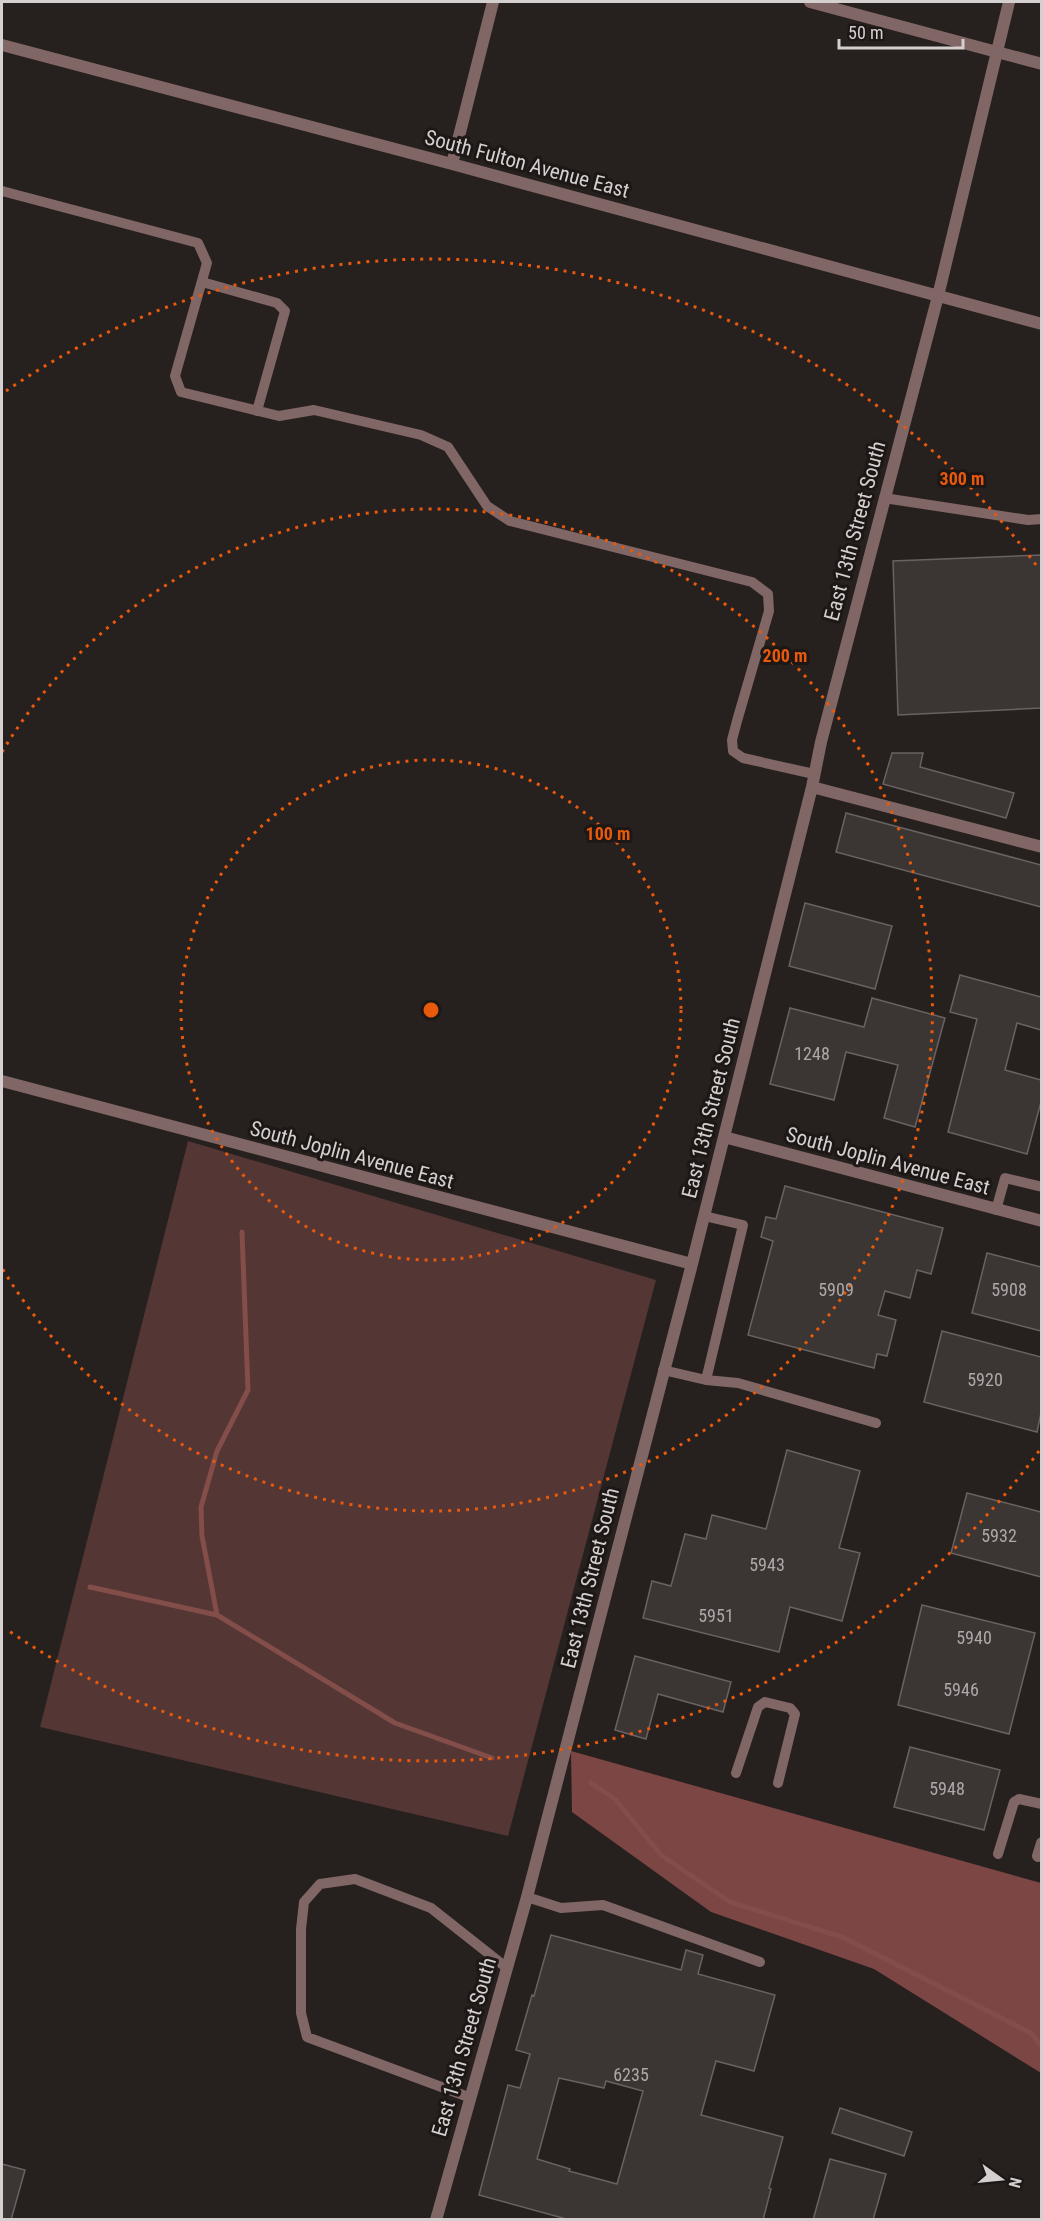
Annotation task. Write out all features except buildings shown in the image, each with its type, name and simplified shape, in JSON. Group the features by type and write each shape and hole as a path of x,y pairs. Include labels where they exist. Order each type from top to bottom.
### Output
{"street":[{"path":"452,164 493,2"},
{"path":"810,2 1041,64"},
{"name":"East 13th Street South","path":"435,2220 527,1897 692,1264 813,780 820,742 938,296 1009,2"},
{"name":"South Fulton Avenue East","path":"2,45 1041,324"},
{"path":"813,780 1041,847"},
{"name":"South Joplin Avenue East","path":"2,1081 692,1264"},
{"name":"South Joplin Avenue East","path":"724,1137 1041,1221"}],"lane":[{"path":"2,191 198,243 207,262 175,376 181,392 279,416 314,410 421,435 448,447 487,506 510,521 752,582 768,594 770,611 737,721 732,740 733,751 742,758 813,780"},
{"path":"202,282 277,303 285,311 257,411"},
{"path":"884,498 1028,520 1041,519"},
{"path":"996,1210 1005,1178 1041,1186"},
{"path":"704,1216 743,1225 706,1380"},
{"path":"663,1370 706,1380 738,1383 876,1423"},
{"path":"736,1773 758,1707 765,1702 790,1708 795,1714 778,1783"},
{"path":"998,1854 1014,1802 1019,1799 1041,1804"},
{"path":"471,2098 307,2037 301,2013 300,1993 301,1929 304,1902 320,1884 355,1879 431,1908 507,1968"},
{"path":"527,1897 561,1908 603,1905 760,1962"}],"shaded area":[{"path":"188,1141 656,1280 508,1836 40,1727"},
{"path":"571,1751 1041,1883 1041,2073 874,1969 711,1912 572,1812"}],"waterway":[{"path":"217,1615 202,1536 201,1507 217,1451 248,1390 242,1232"},
{"path":"90,1587 217,1615 395,1723 492,1758"},
{"path":"591,1783 615,1799 661,1855 730,1902 842,1937 1031,2033 1042,2047"}]}
